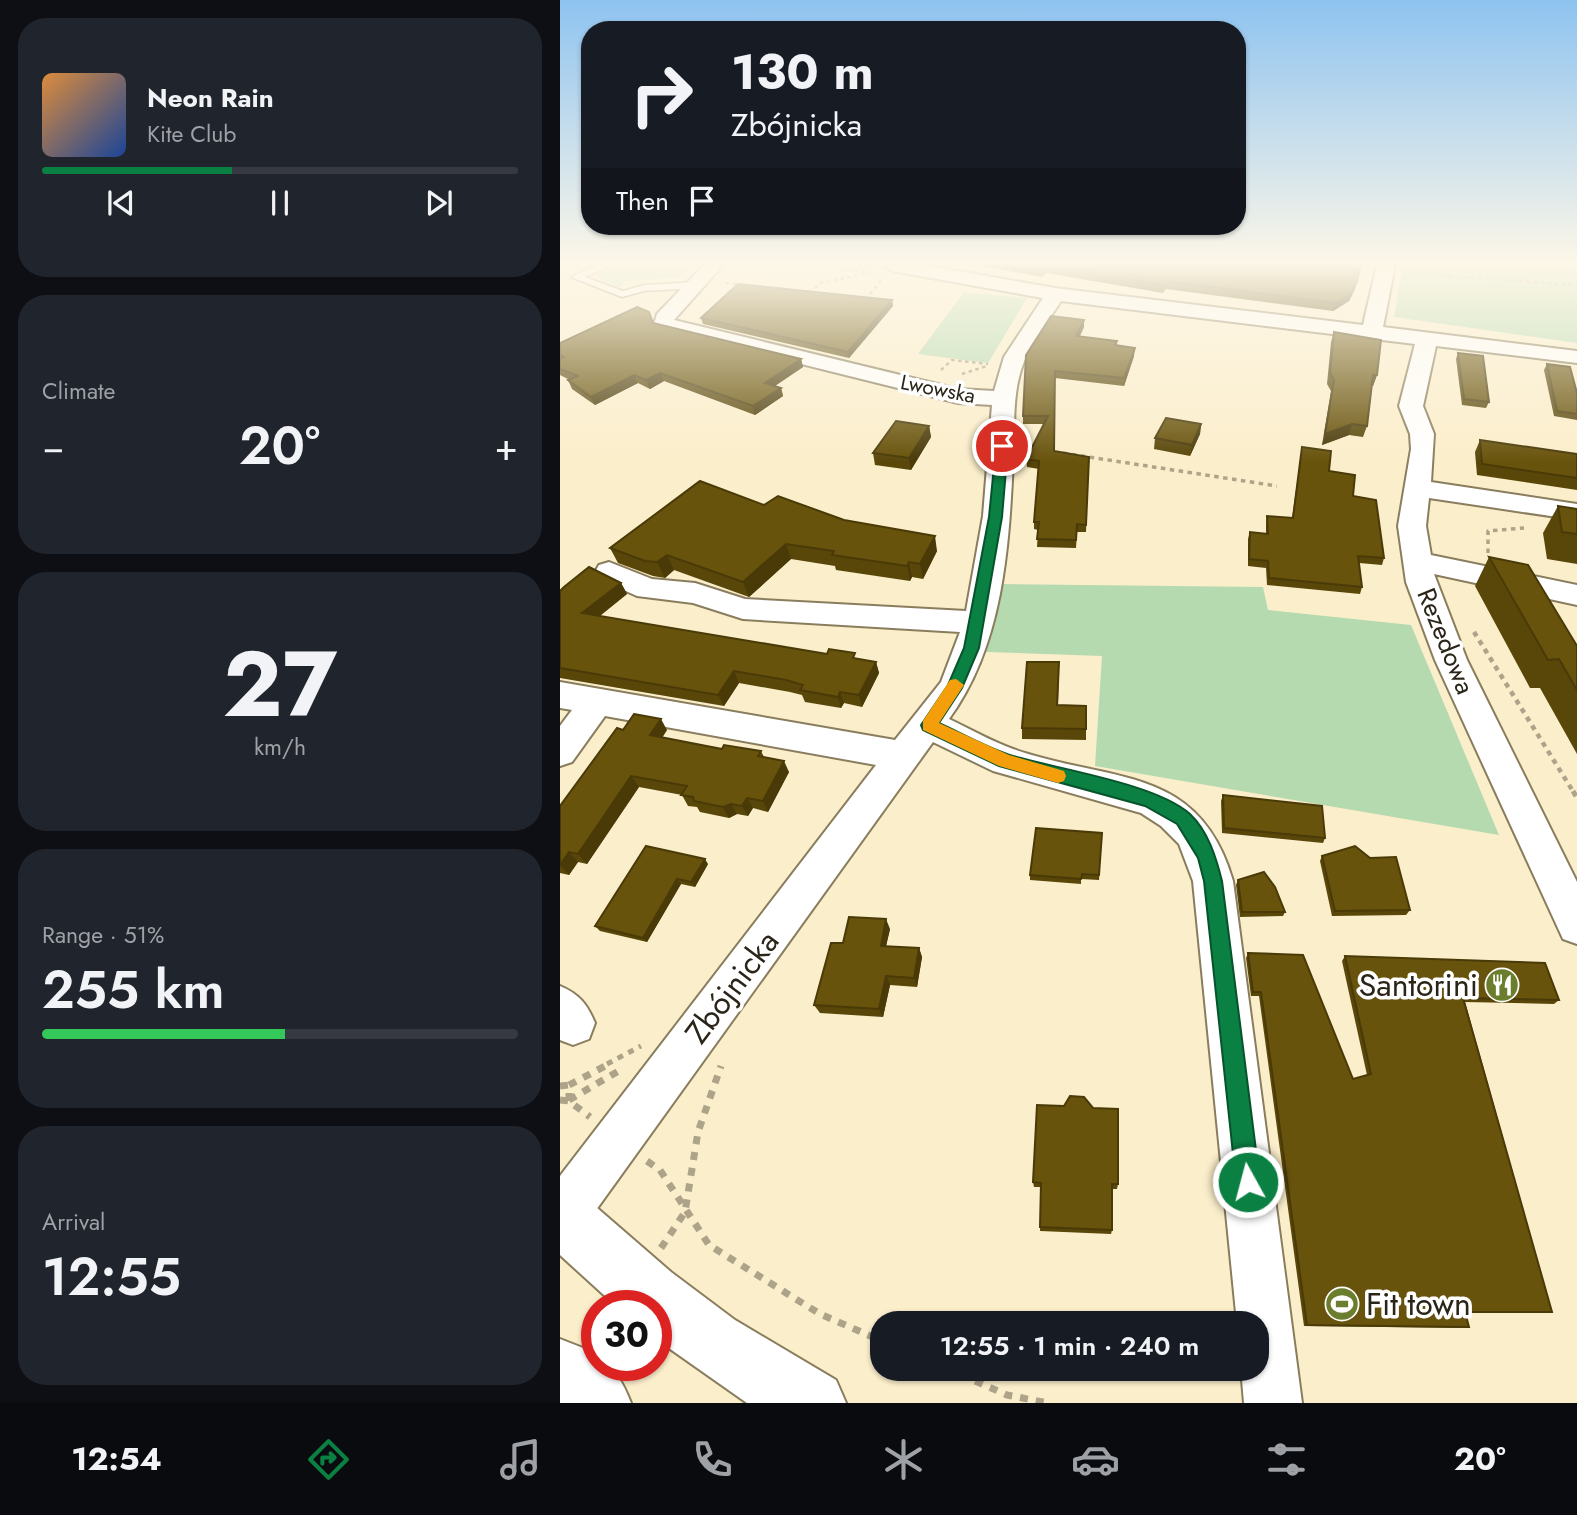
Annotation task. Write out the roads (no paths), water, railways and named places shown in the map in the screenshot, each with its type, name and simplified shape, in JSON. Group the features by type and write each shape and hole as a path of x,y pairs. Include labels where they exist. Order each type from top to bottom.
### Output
{"main road":[{"path":"560,1216 660,1302 748,1365 813,1403"},
{"path":"560,1371 598,1403"}],"street":[{"name":"Lwowska","path":"690,330 966,397 995,386"},
{"name":"Zbójnicka","path":"560,1216 916,741 965,667 961,621 996,517 1002,446 995,386 1033,330"},
{"path":"1359,330 1577,357"},
{"name":"Rezedowa","path":"1427,338 1411,406 1422,434 1412,527 1431,565 1429,610 1577,925"},
{"path":"1417,488 1577,512"},
{"path":"1431,565 1577,595"},
{"path":"609,572 647,589 695,593 743,609 961,621"},
{"path":"560,695 597,702 916,741 1005,761 1150,800 1183,818 1202,846 1213,881 1273,1403"},
{"path":"560,752 597,702"}],"place":[{"name":"Santorini","path":"1502,985"},
{"name":"Fit town","path":"1342,1304"}]}
